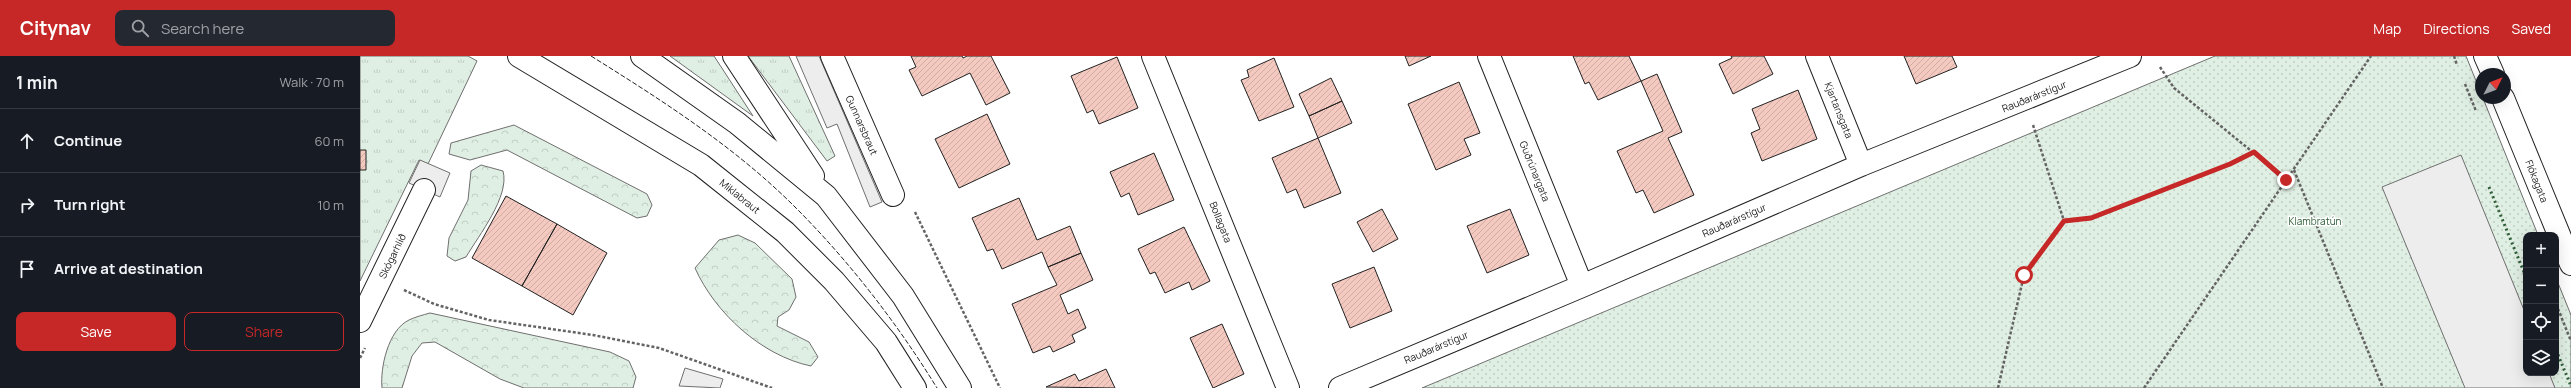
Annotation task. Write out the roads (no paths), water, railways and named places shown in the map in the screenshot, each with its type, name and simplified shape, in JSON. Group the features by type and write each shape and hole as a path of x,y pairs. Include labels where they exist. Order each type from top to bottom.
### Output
{"main road":[{"name":"Miklabraut","path":"519,56 701,165 785,232 834,281 886,342 915,388"},
{"path":"642,56 737,123 826,196"},
{"path":"734,56 826,196 904,296 960,388"},
{"name":"Gunnarsbraut","path":"832,56 893,195"},
{"name":"Bollagata","path":"1153,56 1288,388"},
{"name":"Guðrúnargata","path":"1489,56 1582,286"},
{"name":"Kjartansgata","path":"1817,56 1860,165"},
{"name":"Rauðarárstígur","path":"1340,388 1582,286 1860,165 2130,56"},
{"path":"2485,56 2490,68"},
{"name":"Flókagata","path":"2505,104 2571,264"},
{"name":"Skógarhlíð","path":"360,321 424,190"}],"park label":[{"name":"Klambratún","path":"2315,221"}]}
